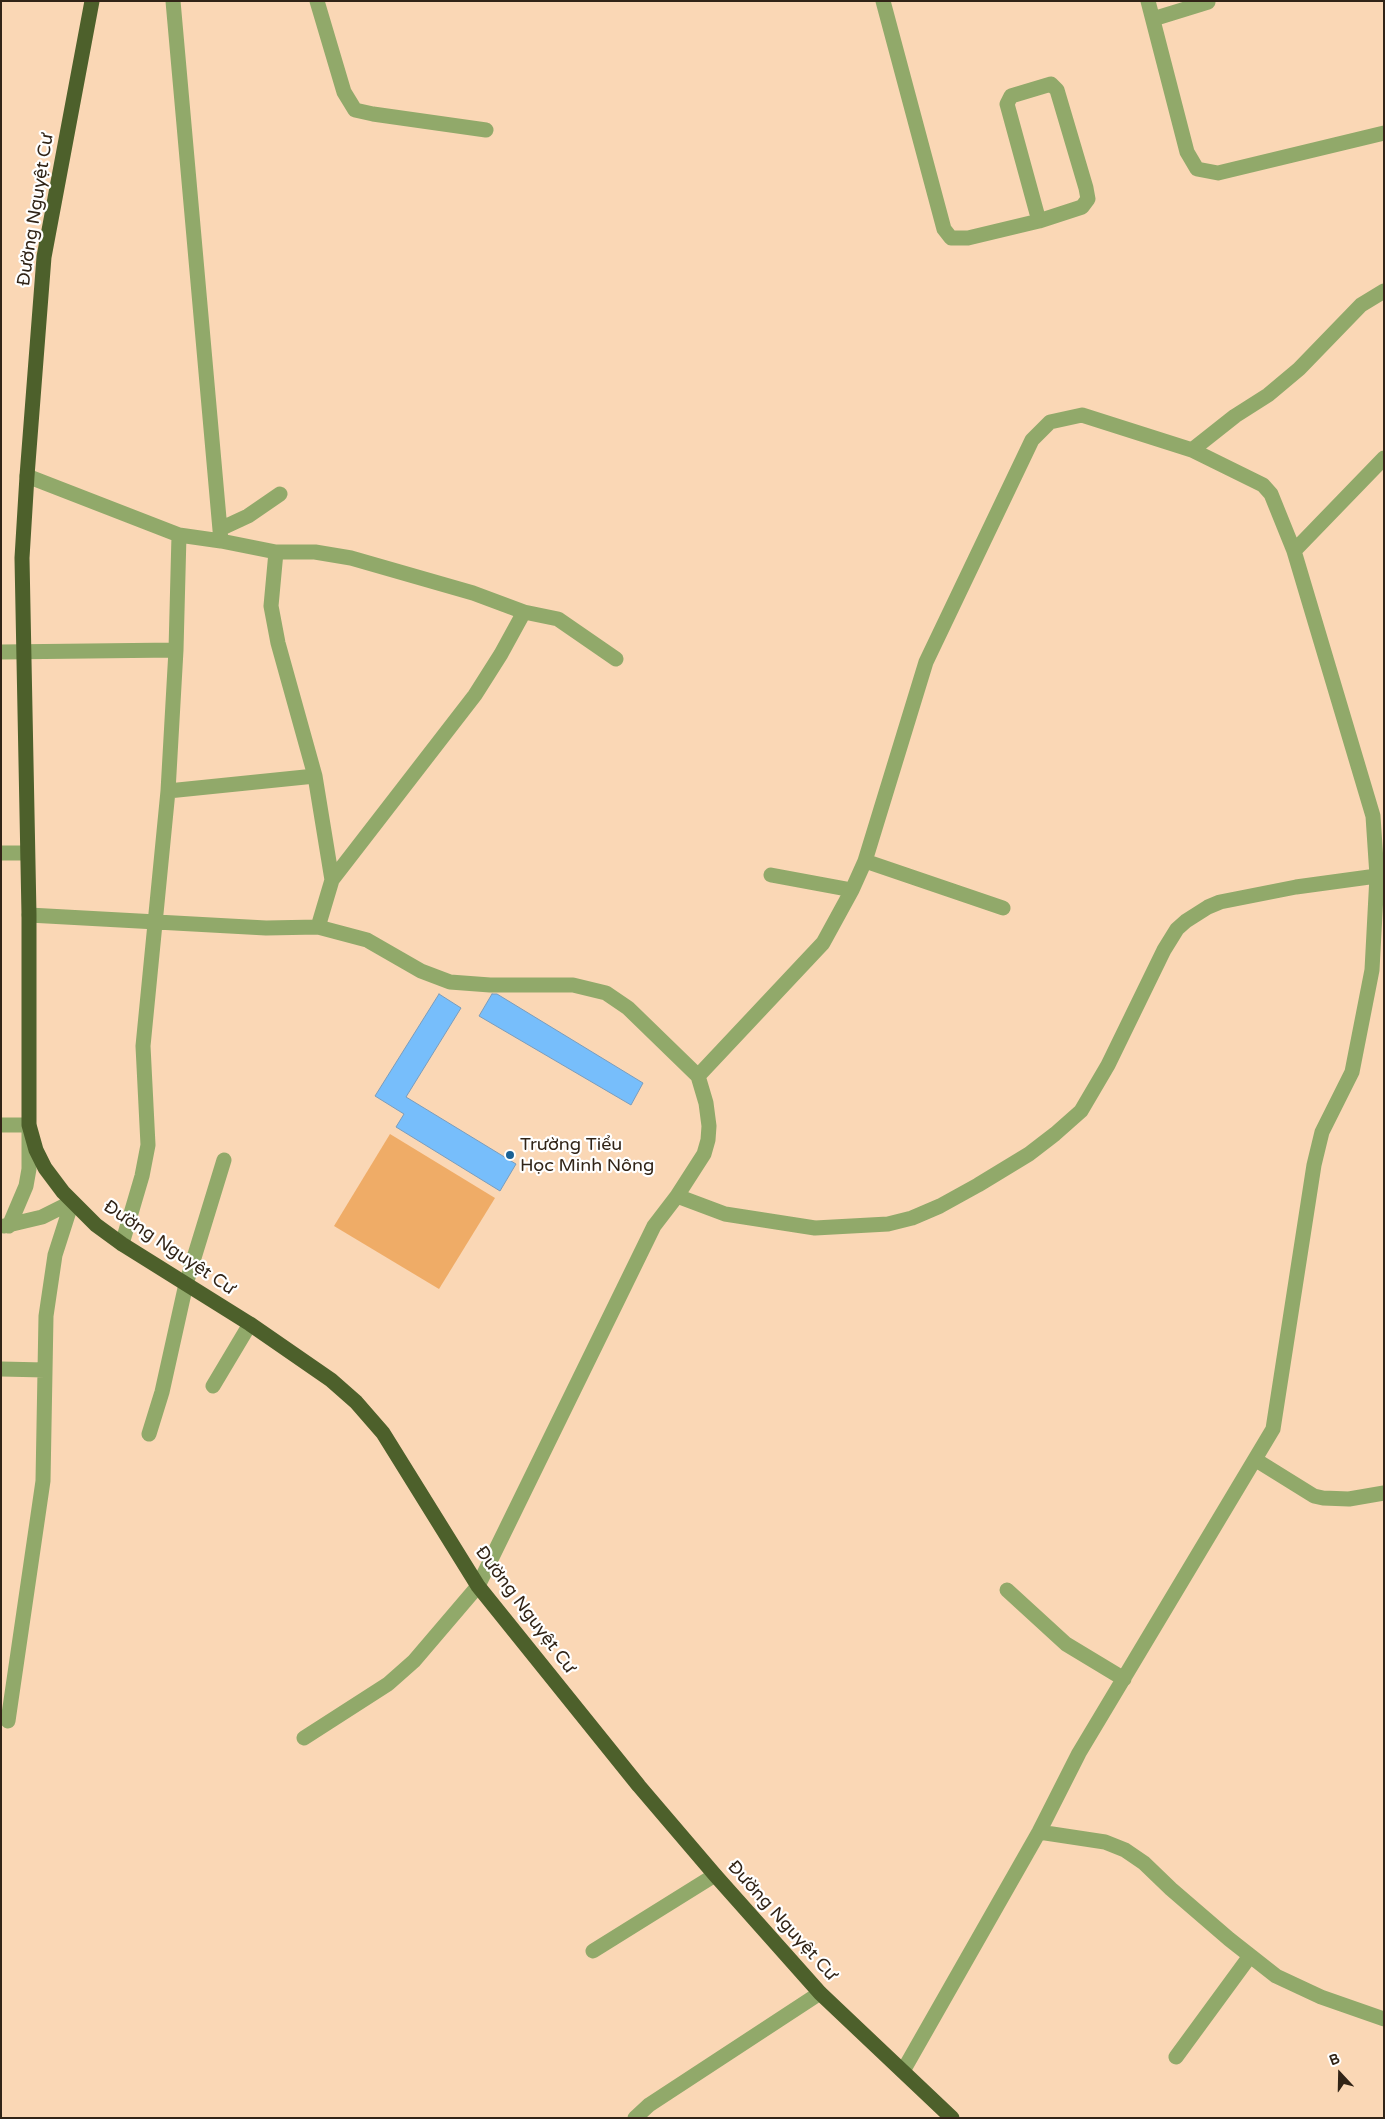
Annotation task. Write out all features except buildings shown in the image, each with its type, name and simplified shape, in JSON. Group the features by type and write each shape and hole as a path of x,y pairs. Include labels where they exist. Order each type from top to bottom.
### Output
{"highway":[{"name":"Đường Nguyệt Cư","path":"92,1 44,257 22,558 29,915 29,1126 40,1160 72,1202 96,1225 122,1244 250,1324 331,1380 356,1402 383,1433 478,1586 639,1786 820,1993 952,2118"}],"street":[{"path":"173,1 220,535"},
{"path":"317,1 344,92 355,110 486,130"},
{"path":"1148,1 1187,152 1197,169 1218,173 1384,133"},
{"path":"888,2 944,229 952,238 968,238 1039,221 1082,208 1088,199 1057,90 1051,84 1011,96 1007,104 1039,221"},
{"path":"1153,19 1208,2"},
{"path":"1192,450 1235,416 1268,395 1299,369 1361,305 1384,291"},
{"path":"698,1076 823,943 852,890 865,861 926,662 1032,440 1050,422 1082,415 1192,450 1263,485 1271,494 1294,550 1373,816 1381,876 1372,970 1352,1072 1322,1132 1314,1165 1273,1430 1079,1753 1039,1832 903,2071"},
{"path":"1294,550 1384,458"},
{"path":"27,476 179,535 220,535 276,552 315,552 351,558 473,593 524,612 558,619 616,659"},
{"path":"220,535 280,494"},
{"path":"122,1244 142,1176 148,1145 143,1046 168,791 176,650 179,535"},
{"path":"276,552 271,606 278,643 315,776 332,880"},
{"path":"318,927 332,880 475,695 501,654 524,612"},
{"path":"1,652 176,650"},
{"path":"168,791 315,776"},
{"path":"1,853 27,853"},
{"path":"865,861 1003,908"},
{"path":"772,875 852,890"},
{"path":"677,1196 725,1214 815,1228 888,1224 912,1218 940,1206 1029,1154 1081,1111 1108,1065 1164,950 1177,929 1186,920 1220,902 1296,887 1381,876"},
{"path":"29,915 266,928 318,927 367,940 421,971 450,982 490,985 573,985 606,993 628,1008 698,1076 706,1103 709,1126 704,1154 677,1196 654,1226 478,1586 414,1661 388,1684 304,1738"},
{"path":"1,1125 29,1126 29,1169 26,1186 5,1226"},
{"path":"149,1434 162,1392 186,1284 224,1160"},
{"path":"5,1226 42,1217 72,1202"},
{"path":"8,1721 43,1481 46,1316 55,1255 72,1202"},
{"path":"213,1386 250,1324"},
{"path":"1,1369 45,1370"},
{"path":"1256,1460 1314,1496 1349,1499 1384,1493"},
{"path":"1007,1590 1066,1644 1124,1679"},
{"path":"1039,1832 1105,1842 1125,1850 1144,1863 1171,1890 1276,1976 1321,1998 1384,2019"},
{"path":"593,1951 715,1875"},
{"path":"1176,2057 1250,1956"},
{"path":"635,2118 649,2105 820,1993"}],"shaded area":[{"path":"390,1134 495,1198 439,1289 334,1226"}],"place":[{"name":"Trường Tiểu Học Minh Nông","path":"510,1155"}]}
